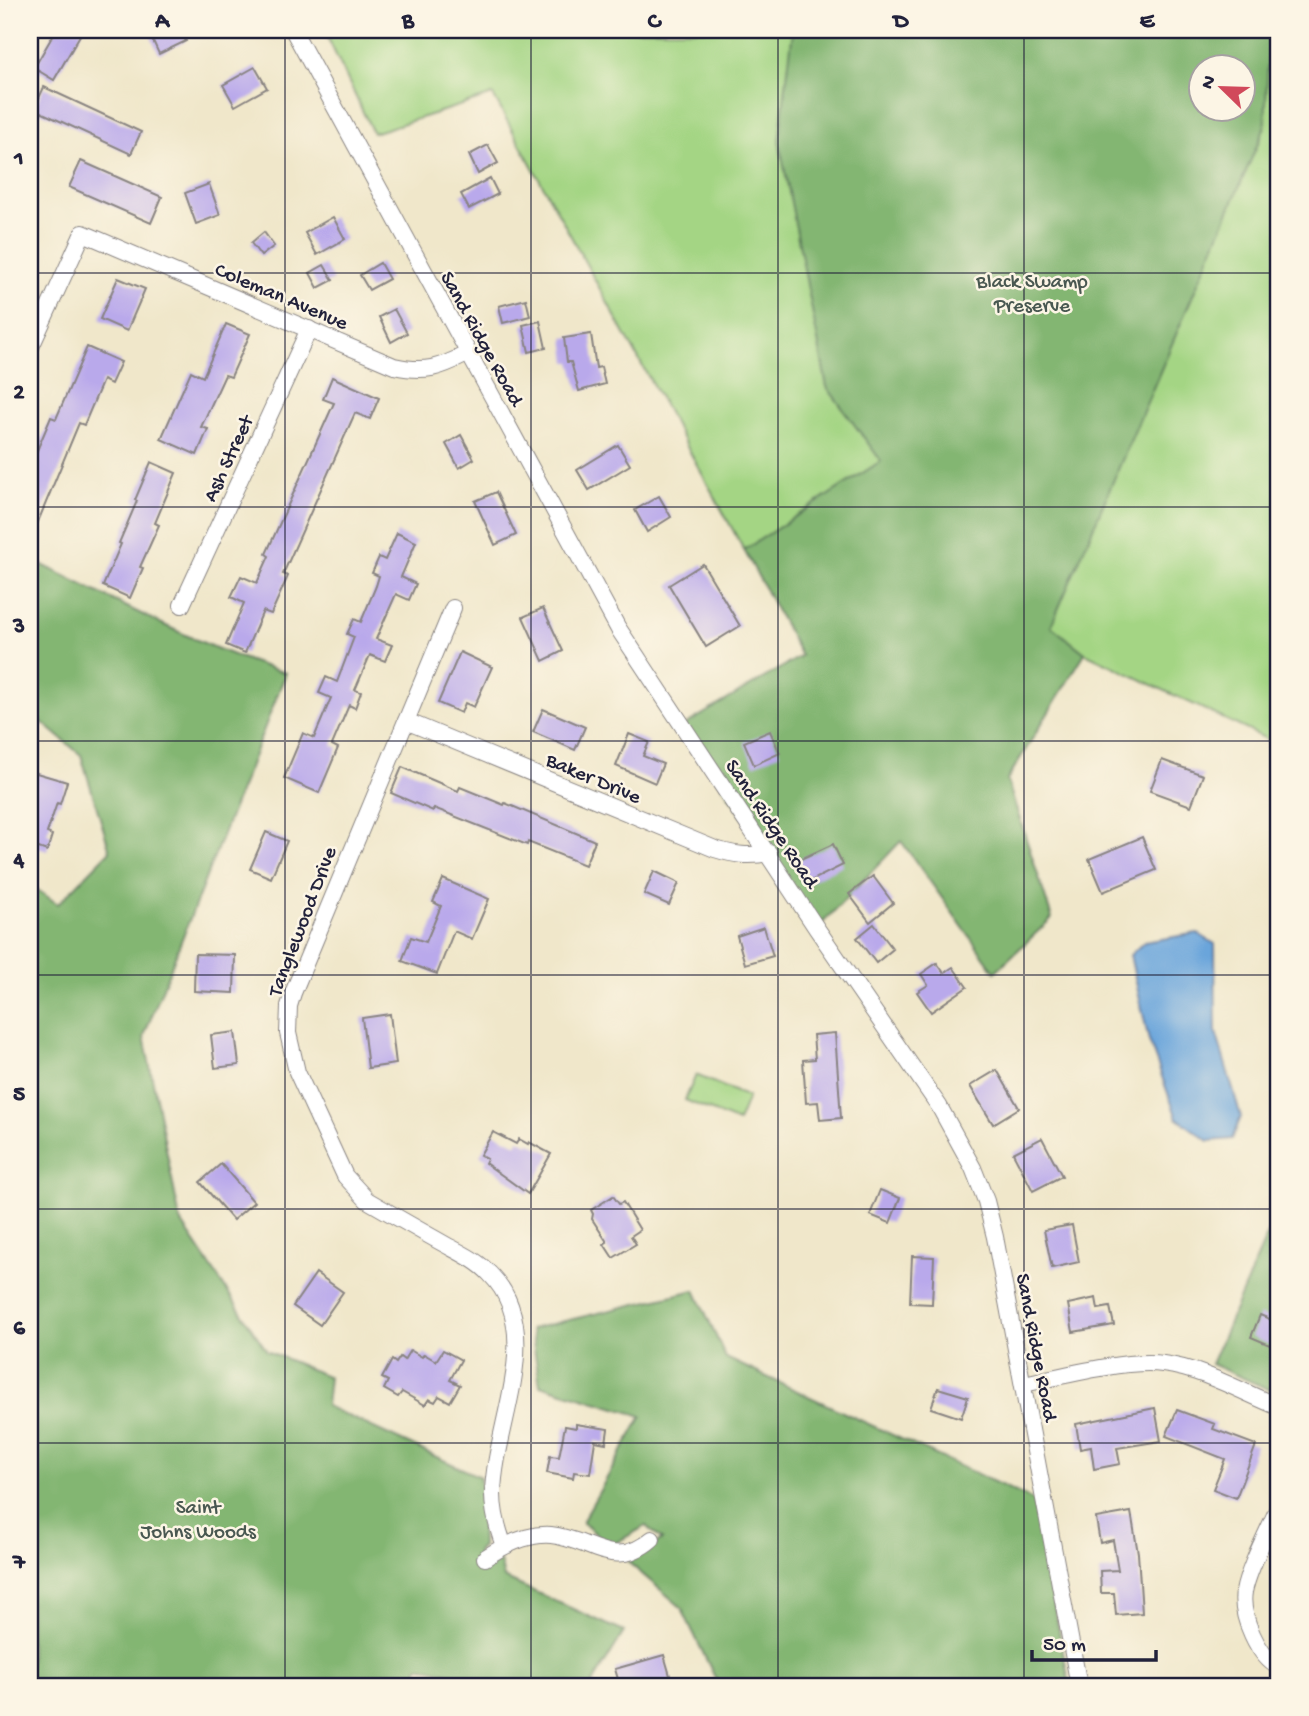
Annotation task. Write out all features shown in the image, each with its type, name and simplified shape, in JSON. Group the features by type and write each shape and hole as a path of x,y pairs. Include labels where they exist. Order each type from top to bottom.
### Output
{"street":[{"name":"Sand Ridge Road","path":"293,30 618,628 817,929 939,1106 973,1168 986,1201 995,1237 1079,1686"},
{"name":"Coleman Avenue","path":"30,349 83,233 394,366 414,370 441,367 467,354"},
{"name":"Ash Street","path":"183,605 309,329"},
{"name":"Tanglewood Drive","path":"453,608 293,993 289,1006 288,1033 297,1072 332,1153 353,1186 367,1200 478,1263 499,1283 512,1306 516,1345 514,1368 493,1495 495,1520 504,1546"},
{"name":"Baker Drive","path":"405,721 715,849 735,855 769,853"},
{"path":"1024,1384 1136,1364 1162,1364 1206,1376 1279,1407"},
{"path":"1279,1506 1243,1593 1254,1643 1270,1663 1279,1667"},
{"path":"485,1558 504,1546 541,1535 551,1535 606,1553 622,1555 634,1551 652,1539"}],"green space":[{"name":"Black Swamp Preserve","path":"324,30 1279,30 1279,745 1085,653 856,478 744,550 493,95 373,133"},
{"name":"Black Swamp Preserve","path":"793,30 1269,30 1265,127 1051,626 1085,653 1007,780 1052,918 995,972 901,841 817,929 683,726 801,656 744,550 881,461 827,387 779,141"},
{"name":"Saint Johns Woods","path":"30,559 188,636 286,673 144,1036 180,1220 267,1351 329,1377 326,1406 480,1477 482,1546 477,1551 483,1572 500,1561 504,1578 624,1632 591,1686 461,1686 462,1676 419,1666 412,1686 30,1686 30,885 58,904 110,851 81,755 38,719 30,727"},
{"path":"696,1075 748,1097 738,1122 685,1100"},
{"path":"1279,1211 1279,1394 1211,1364"},
{"path":"695,1290 726,1358 1033,1500 1070,1686 719,1686 681,1607 628,1562 662,1540 646,1526 610,1546 582,1522 642,1416 540,1385 531,1329"}],"water":[{"path":"1197,933 1215,944 1216,1032 1241,1117 1232,1139 1209,1141 1177,1118 1149,1041 1130,955 1144,942"}],"building":[{"path":"56,30 83,30 54,80 34,68"},
{"path":"148,30 181,30 186,41 159,54"},
{"path":"255,67 267,88 235,106 223,85"},
{"path":"44,87 141,132 131,154 34,109"},
{"path":"488,145 498,163 478,174 469,155"},
{"path":"81,161 162,197 151,223 69,187"},
{"path":"490,178 498,194 469,209 461,194"},
{"path":"209,184 220,215 196,224 185,193"},
{"path":"333,217 345,239 317,255 305,233"},
{"path":"264,232 274,246 261,256 251,243"},
{"path":"380,263 389,279 369,290 360,275"},
{"path":"324,265 333,280 318,288 310,273"},
{"path":"118,278 145,289 127,331 100,319"},
{"path":"526,299 530,316 503,323 499,306"},
{"path":"394,309 407,333 391,342 379,317"},
{"path":"540,321 546,348 529,352 523,325"},
{"path":"226,324 250,334 231,377 225,375 201,427 208,429 197,455 161,439 191,371 203,377"},
{"path":"591,334 596,368 601,367 605,384 579,391 571,362 567,362 564,338"},
{"path":"87,347 121,362 111,384 103,380 84,425 79,423 30,541 30,467 51,417 56,419"},
{"path":"332,377 379,398 370,419 355,413 283,574 288,576 271,614 263,611 245,653 226,645 244,603 231,597 241,576 257,583 269,556 266,554 334,403 323,399"},
{"path":"461,435 474,459 459,468 446,444"},
{"path":"618,445 630,465 589,490 577,470"},
{"path":"151,462 176,473 155,523 159,525 140,567 143,568 130,598 103,586"},
{"path":"496,492 516,535 495,545 475,501"},
{"path":"659,496 671,517 647,532 635,510"},
{"path":"397,533 416,542 401,577 416,584 409,600 396,594 376,639 392,645 385,661 370,655 355,690 361,692 355,708 349,705 332,745 338,748 319,793 284,778 303,733 314,738 331,698 319,693 326,677 337,682 354,637 347,634 354,619 361,622 379,576 372,573 379,557 385,560"},
{"path":"703,564 740,626 706,647 669,585"},
{"path":"543,608 563,651 543,661 523,617"},
{"path":"460,652 492,667 474,707 465,703 461,713 438,703"},
{"path":"543,709 585,727 575,750 533,732"},
{"path":"770,731 780,753 754,765 744,742"},
{"path":"629,734 649,742 643,756 663,764 655,783 616,766"},
{"path":"1162,760 1203,775 1191,806 1150,791"},
{"path":"402,767 458,791 460,787 504,805 505,803 595,841 585,865 434,808 433,811 391,793"},
{"path":"33,772 67,782 47,833 52,835 47,851 30,845 30,783"},
{"path":"266,832 287,841 271,878 250,869"},
{"path":"1142,837 1156,870 1103,892 1089,859"},
{"path":"833,844 843,865 805,884 794,862"},
{"path":"654,871 679,883 669,905 644,894"},
{"path":"873,876 893,903 870,922 849,894"},
{"path":"443,879 489,899 472,939 454,931 437,974 402,961 411,937 426,942 441,906 433,902"},
{"path":"874,924 893,949 876,963 857,938"},
{"path":"764,927 773,956 745,964 737,936"},
{"path":"195,954 235,955 234,993 194,991"},
{"path":"937,963 944,973 953,967 967,987 931,1012 917,992 928,985 921,974"},
{"path":"390,1014 396,1064 368,1068 362,1018"},
{"path":"235,1032 239,1065 215,1068 211,1035"},
{"path":"835,1033 841,1118 820,1120 818,1102 806,1103 803,1060 815,1059 813,1035"},
{"path":"997,1070 1019,1108 993,1124 970,1086"},
{"path":"493,1132 516,1144 519,1139 528,1144 529,1142 551,1154 528,1194 485,1163 487,1159 480,1155"},
{"path":"1042,1138 1062,1176 1033,1191 1013,1153"},
{"path":"221,1164 254,1202 233,1220 200,1182"},
{"path":"880,1190 900,1198 890,1223 870,1215"},
{"path":"613,1196 619,1204 623,1202 640,1230 631,1236 636,1244 613,1258 604,1244 607,1242 592,1219 591,1210"},
{"path":"1072,1225 1079,1262 1052,1268 1044,1230"},
{"path":"912,1256 934,1257 932,1304 910,1303"},
{"path":"316,1273 343,1292 320,1325 293,1306"},
{"path":"1096,1298 1098,1309 1110,1307 1114,1325 1073,1332 1068,1304"},
{"path":"1260,1315 1279,1323 1279,1349 1251,1337"},
{"path":"410,1350 436,1361 443,1350 461,1360 450,1380 460,1385 450,1402 439,1396 435,1402 429,1399 425,1405 402,1392 398,1397 384,1389 388,1381 382,1378 392,1360 396,1363 400,1357 404,1360"},
{"path":"938,1388 968,1397 961,1418 931,1408"},
{"path":"1155,1408 1161,1441 1117,1448 1120,1464 1094,1469 1091,1447 1080,1449 1076,1424"},
{"path":"1177,1410 1215,1424 1213,1429 1256,1445 1236,1498 1213,1489 1225,1459 1166,1436"},
{"path":"576,1424 608,1429 606,1443 595,1441 590,1474 574,1472 573,1478 547,1473 550,1456 559,1457 565,1426 576,1428"},
{"path":"1131,1512 1138,1553 1142,1613 1116,1615 1114,1593 1101,1593 1100,1571 1118,1570 1113,1540 1100,1543 1096,1518"},
{"path":"664,1655 673,1686 620,1686 615,1669"}]}
